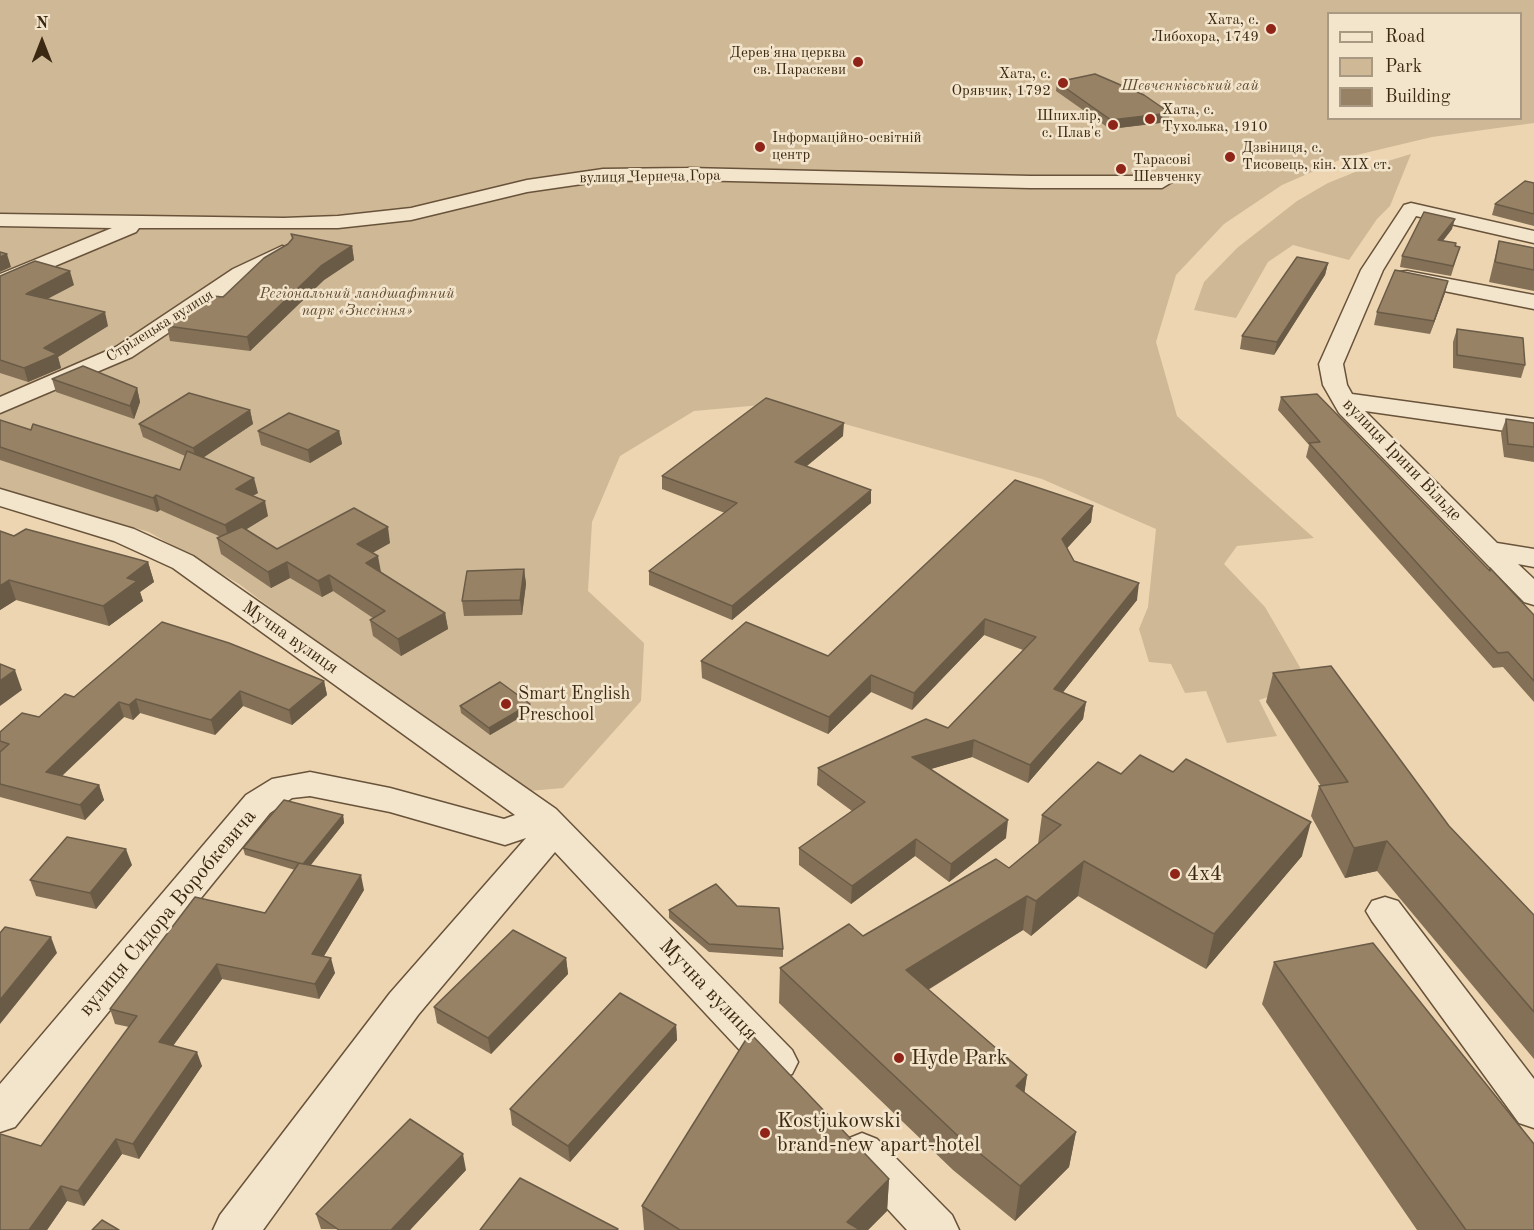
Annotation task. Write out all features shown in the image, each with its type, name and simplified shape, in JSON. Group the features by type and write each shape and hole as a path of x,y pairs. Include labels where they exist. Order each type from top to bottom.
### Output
{"street":[{"name":"вулиця Чернеча Гора","path":"0,220 338,222 411,214 565,179 632,175 1162,182"},
{"name":"вулиця Ірини Вільде","path":"1534,237 1411,209 1372,270 1331,364 1335,385 1342,400 1534,596"},
{"path":"0,282 143,222"},
{"name":"Стрілецька вулиця","path":"0,406 124,352 241,274 282,252"},
{"path":"1372,270 1534,302"},
{"path":"1342,400 1534,427"},
{"name":"Мучна вулиця","path":"0,497 124,535 183,562 550,823 798,1085"},
{"path":"1491,550 1534,558"},
{"name":"вулиця Сидора Воробкевича","path":"0,1114 258,804 284,787 310,784 378,798 505,832 550,823"},
{"path":"236,1230 404,1004 550,823"},
{"path":"1385,911 1482,1044 1534,1110"},
{"path":"839,1127 936,1230"}],"green space":[{"name":"Регіональний ландшафтний парк «Знесіння»","path":"0,0 1534,0 1534,123 1432,137 1344,158 1282,185 1224,224 1176,275 1156,342 1177,416 1314,538 1237,546 1224,564 1265,607 1305,676 1283,692 1259,700 1277,736 1227,743 1206,691 1185,693 1171,664 1149,662 1139,629 1148,607 1156,529 1042,479 773,404 694,411 620,456 592,522 588,591 644,643 641,701 563,788 529,791 359,675 239,584 149,532 0,488"},
{"path":"1411,154 1390,206 1377,219 1349,260 1293,245 1268,262 1236,318 1194,310 1204,282 1237,248 1297,201 1328,183 1365,168"}],"building":[{"path":"1095,74 1144,95 1170,113 1111,120 1057,82"},
{"path":"1525,181 1534,183 1534,214 1495,204"},
{"path":"1424,212 1455,219 1438,240 1456,243 1455,246 1460,247 1453,266 1402,256"},
{"path":"291,234 352,246 321,266 247,337 167,326 213,296 223,297 264,258 288,244 293,238"},
{"path":"1499,241 1534,248 1534,270 1495,262"},
{"path":"1297,257 1328,263 1277,342 1242,336"},
{"path":"35,261 70,271 26,294 105,312 44,348 57,354 24,368 0,360 0,276"},
{"path":"1395,270 1448,281 1434,321 1377,312"},
{"path":"1457,329 1523,338 1525,365 1457,355"},
{"path":"83,366 137,388 130,406 52,379"},
{"path":"189,393 250,410 193,448 139,424"},
{"path":"1317,394 1534,615 1534,681 1508,652 1498,653 1309,443 1320,442 1281,397"},
{"path":"766,398 844,423 795,462 871,490 732,606 649,571 737,503 662,476"},
{"path":"289,413 339,431 308,450 258,431"},
{"path":"1506,419 1534,423 1534,447 1508,444"},
{"path":"0,420 31,430 33,424 180,470 187,451 254,478 236,489 265,501 225,525 156,495 153,498 0,447"},
{"path":"1015,480 1093,506 1062,539 1074,561 1139,583 1054,689 1086,702 1030,765 974,740 912,757 1008,820 951,864 916,839 852,886 799,848 865,802 818,768 926,719 948,728 1036,637 985,619 914,693 871,675 829,717 701,661 746,622 828,656"},
{"path":"354,508 388,527 357,544 378,556 366,563 445,613 398,639 370,620 385,611 329,575 318,581 287,562 268,572 217,538 242,527 277,549"},
{"path":"26,529 148,562 127,578 137,581 103,606 9,580 0,586 0,531 14,536"},
{"path":"524,569 520,600 462,601 467,571"},
{"path":"162,622 229,643 324,681 289,710 240,691 211,720 136,699 129,705 119,702 46,772 99,785 80,805 0,784 0,752 9,744 0,741 0,732 22,713 39,717 65,694 74,697"},
{"path":"0,664 15,670 0,681"},
{"path":"1331,666 1449,826 1534,915 1534,1012 1387,841 1354,848 1319,786 1348,782 1273,673"},
{"path":"500,682 530,704 489,728 460,706"},
{"path":"1140,755 1173,772 1186,759 1311,822 1214,934 1084,861 1036,901 1027,896 906,970 1027,1075 1016,1086 1076,1132 1020,1186 957,1135 780,968 849,924 863,936 996,859 1009,868 1061,825 1042,815 1098,762 1121,774"},
{"path":"284,800 343,815 303,864 243,848"},
{"path":"67,837 126,849 90,893 30,880"},
{"path":"299,863 361,875 312,954 331,958 315,984 217,964 159,1042 197,1052 133,1144 116,1139 78,1191 61,1186 29,1230 0,1230 0,1134 41,1146 137,1016 110,1009 195,897 265,913"},
{"path":"716,884 737,906 779,908 783,949 709,944 669,910"},
{"path":"5,927 51,937 0,1000 0,933"},
{"path":"513,930 566,958 488,1038 434,1007"},
{"path":"1373,943 1534,1144 1534,1230 1466,1230 1274,962"},
{"path":"620,993 676,1025 568,1146 510,1109"},
{"name":"Kostjukowski brand-new apart-hotel","path":"750,1033 889,1179 847,1222 860,1230 680,1230 642,1206"},
{"path":"410,1119 463,1154 391,1230 339,1230 316,1214"},
{"path":"520,1178 618,1229 480,1230"},
{"path":"102,1220 119,1230 92,1230"}],"place":[{"name":"Хата, с. Либохора, 1749","path":"1271,29"},
{"name":"Дерев'яна церква св. Параскеви","path":"858,62"},
{"name":"Хата, с. Орявчик, 1792","path":"1063,83"},
{"name":"Хата, с. Тухолька, 1910","path":"1150,119"},
{"name":"Шпихлір, с. Плав'є","path":"1113,125"},
{"name":"Інформаційно-освітній центр","path":"760,147"},
{"name":"Дзвіниця, с. Тисовець, кін. XIX ст.","path":"1230,157"},
{"name":"Тарасові Шевченку","path":"1121,169"},
{"name":"Smart English Preschool","path":"506,704"},
{"name":"4х4","path":"1175,874"},
{"name":"Hyde Park","path":"899,1058"},
{"name":"Kostjukowski brand-new apart-hotel","path":"765,1133"}],"park label":[{"name":"Шевченківський гай","path":"1190,86"}]}
